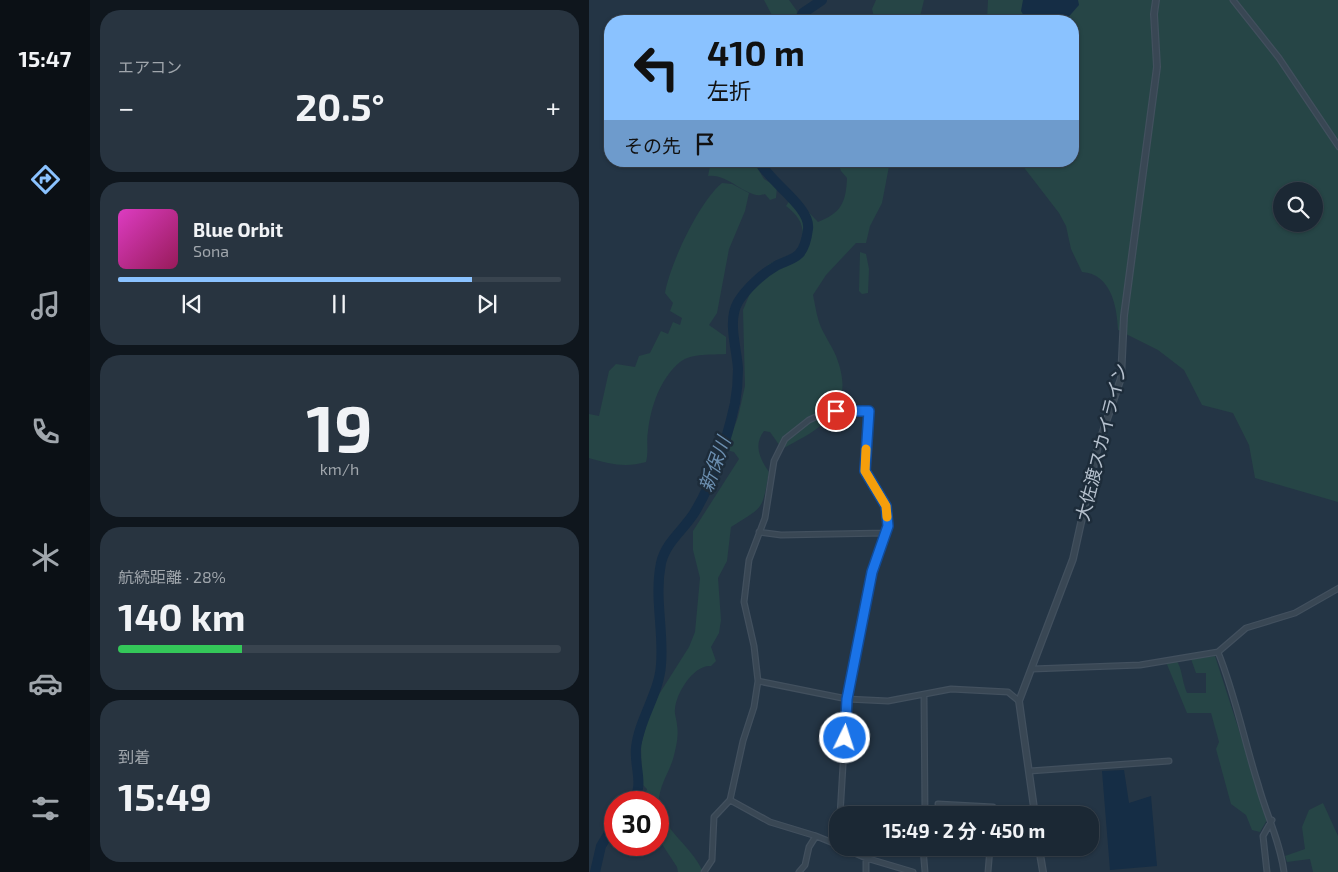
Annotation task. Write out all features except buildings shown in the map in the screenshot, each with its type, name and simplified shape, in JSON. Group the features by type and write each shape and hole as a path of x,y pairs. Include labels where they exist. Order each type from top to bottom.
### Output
{"street":[{"name":"大佐渡スカイライン","path":"1019,700 1073,559 1098,446 1121,378 1123,316 1157,67 1154,14 1156,0"},
{"path":"1233,0 1279,58 1338,147"},
{"path":"704,872 712,860 714,817 730,800 743,740 755,707 758,681 754,646 744,602 749,560 765,518 774,461 785,440 795,429 822,414 836,411 869,411 865,471 886,506 888,526 872,572 847,699 841,806"},
{"path":"759,532 781,535 886,533"},
{"path":"1032,669 1140,665 1218,652 1246,628 1295,613 1338,588"},
{"path":"1218,652 1228,676 1263,801 1272,820 1281,854 1283,872"},
{"path":"758,681 847,699 888,701 951,689 1008,692 1019,700 1034,806"},
{"path":"924,695 925,806"},
{"path":"1030,771 1169,761"},
{"path":"730,800 770,822 829,842"},
{"path":"938,804 966,806"},
{"path":"1267,872 1263,836 1272,820"},
{"path":"799,872 805,866 809,847 816,836"},
{"path":"861,856 913,872"},
{"path":"924,856 925,872"},
{"path":"988,872 989,856"},
{"path":"1040,856 1043,872"},
{"path":"866,858 866,872"}],"green space":[{"path":"764,0 789,0 797,11 797,15 772,15"},
{"path":"876,0 924,0 920,15 874,15 872,9"},
{"path":"988,0 1338,0 1338,502 1255,478 1249,445 1233,413 1202,405 1184,370 1158,350 1118,330 1116,311 1111,293 1100,279 1092,274 1082,272 1071,249 1066,226 1059,213 1024,167 1079,167 1079,15 987,15"},
{"path":"710,167 757,167 764,179 777,187 776,198 770,200 765,194 752,194 731,182 716,176 708,176"},
{"path":"839,167 889,167 882,203 870,226 866,243 856,243 826,275 813,295 819,322 836,356 841,374 842,390 839,403 833,414 823,424 782,449 770,432 764,431 761,436 758,447 769,472 767,485 763,501 756,511 731,527 727,561 718,578 721,620 719,633 711,647 716,661 711,666 698,670 682,688 676,702 675,711 678,729 673,759 660,791 646,791 647,789 642,784 641,745 651,707 689,647 695,632 700,578 693,550 693,531 739,459 734,452 726,450 738,417 745,386 743,310 756,279 769,264 798,251 801,244 802,226 797,216 786,206 790,200 796,199 818,222 826,219 841,206 847,178"},
{"path":"722,183 732,184 749,193 745,211 729,249 717,313 709,325 726,337 726,354 690,357 680,362 667,376 651,412 647,435 646,462 631,465 589,458 589,414 599,416 609,371 616,364 635,367 639,356 650,353 661,331 668,334 673,322 680,325 682,318 670,311 673,303 665,293 668,281 679,250 695,219 713,192"},
{"path":"860,252 866,254 869,269 868,293 862,294 859,291"},
{"path":"1215,656 1266,814 1267,820 1260,832 1252,830 1246,815 1231,804 1216,749 1219,742 1211,713 1187,713 1166,662 1176,660 1180,667 1187,693 1206,693 1206,673 1196,673 1191,659"},
{"path":"1323,803 1338,836 1338,872 1313,872 1310,859 1287,862 1285,856 1305,849 1302,827 1309,810"},
{"path":"669,826 698,862 702,870 700,872 678,872 669,855"}],"water":[{"path":"1023,0 1078,0 1079,5 1070,15 1023,15 1021,11"},
{"path":"1124,770 1129,803 1151,796 1157,866 1110,870 1102,771"}],"waterway":[{"name":"新保川","path":"802,15 822,0"},
{"name":"新保川","path":"637,791 636,748 638,737 657,686 661,665 662,652 658,589 661,563 667,548 692,517 703,498 728,431 738,382 733,326 735,310 741,297 760,277 801,252 807,235 807,221 803,212 763,167"},
{"name":"新保川","path":"595,872 601,846 604,841"}],"slow traffic":[{"path":"866,449 865,471 886,506 887,517"}],"route":[{"path":"836,411 869,411 865,471 886,506 888,526 872,572 847,699 845,738"}]}
